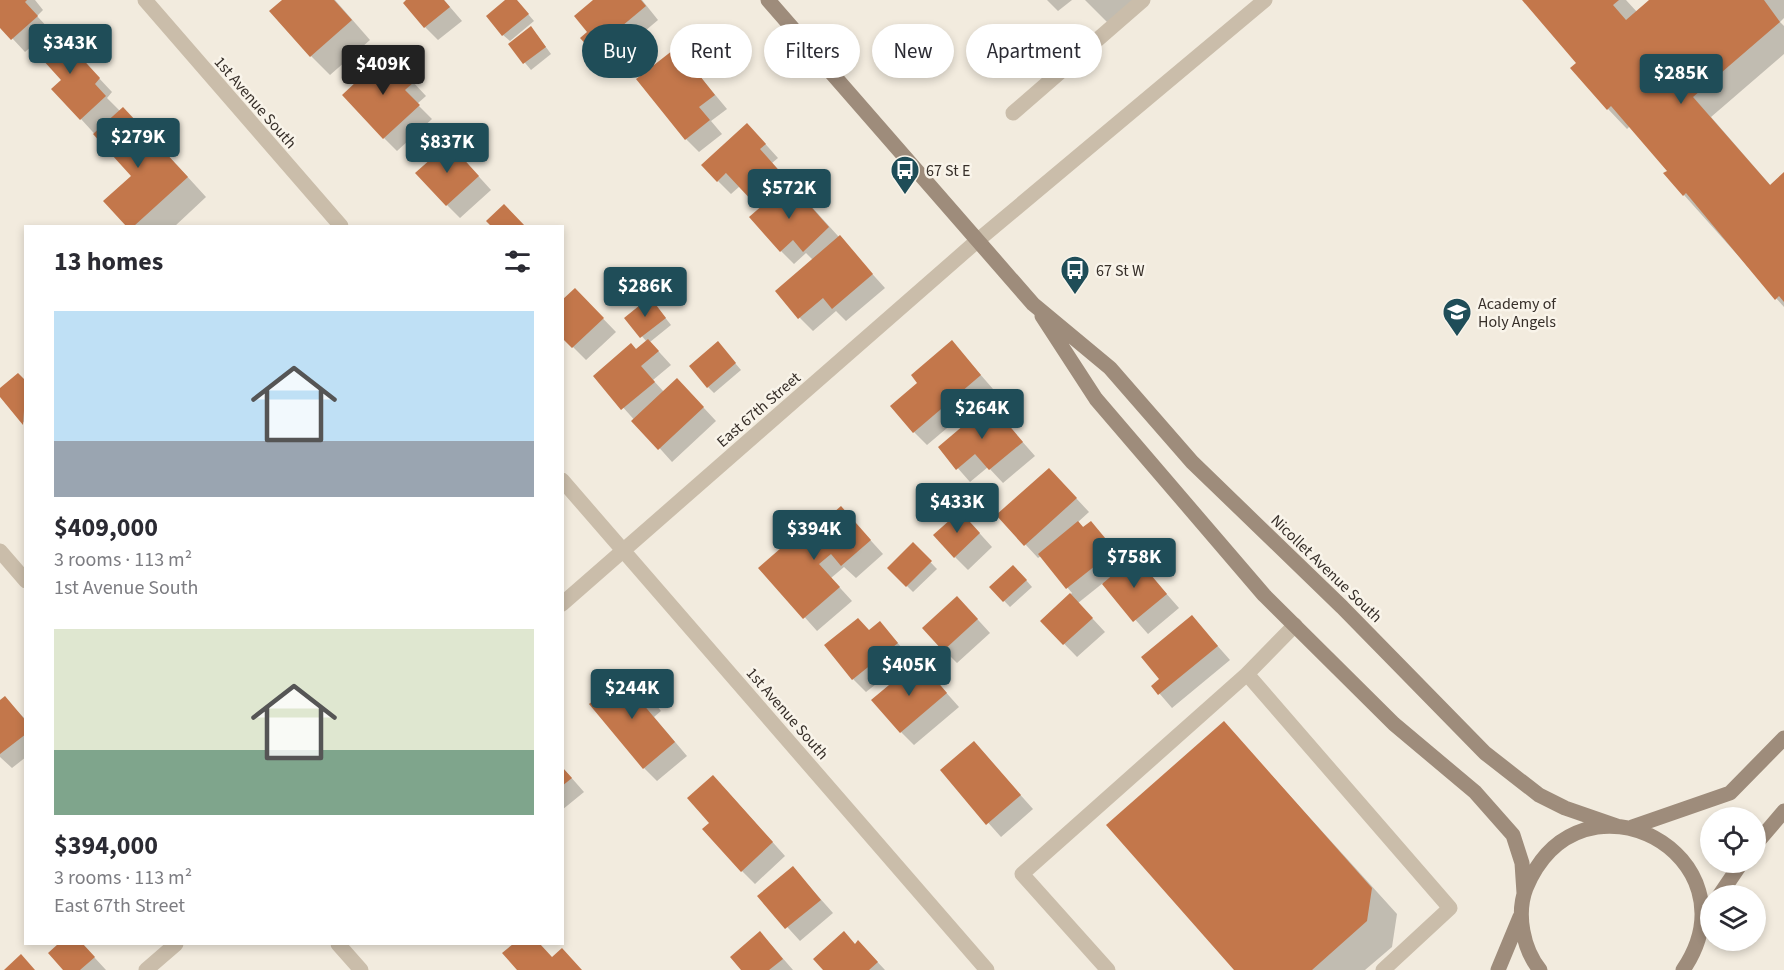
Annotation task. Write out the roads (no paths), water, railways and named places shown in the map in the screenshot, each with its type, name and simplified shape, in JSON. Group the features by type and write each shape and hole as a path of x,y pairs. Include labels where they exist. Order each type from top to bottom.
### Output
{"main road":[{"name":"Nicollet Avenue South","path":"768,0 1033,304 1096,399 1258,588 1394,724 1475,792 1513,835 1522,863 1524,893"},
{"name":"Nicollet Avenue South","path":"1033,304 1110,368 1192,462 1342,607 1485,753 1539,795 1565,808 1652,834 1670,846 1684,861 1695,879 1700,896"},
{"path":"1540,970 1528,949 1522,912 1524,893 1539,864 1549,851 1569,836 1592,828 1624,826 1730,793 1784,738"},
{"path":"1766,832 1784,811"},
{"path":"1498,970 1522,912"},
{"name":"Nicollet Avenue South","path":"1696,948 1700,934"},
{"path":"1683,970 1696,948"},
{"path":"1695,970 1696,948"}],"street":[{"name":"1st Avenue South","path":"145,0 340,225"},
{"path":"1013,113 1143,0"},
{"name":"East 67th Street","path":"564,602 977,241 1265,0"},
{"name":"1st Avenue South","path":"564,482 987,970"},
{"path":"0,551 24,579"},
{"path":"1108,970 1022,874 1247,674 1295,626"},
{"path":"1247,674 1450,908 1383,970"},
{"path":"146,970 175,945"},
{"path":"339,945 361,970"}],"place":[{"name":"67 St E","path":"905,196"},
{"name":"67 St W","path":"1075,296"},
{"name":"Academy of Holy Angels","path":"1457,338"}]}
